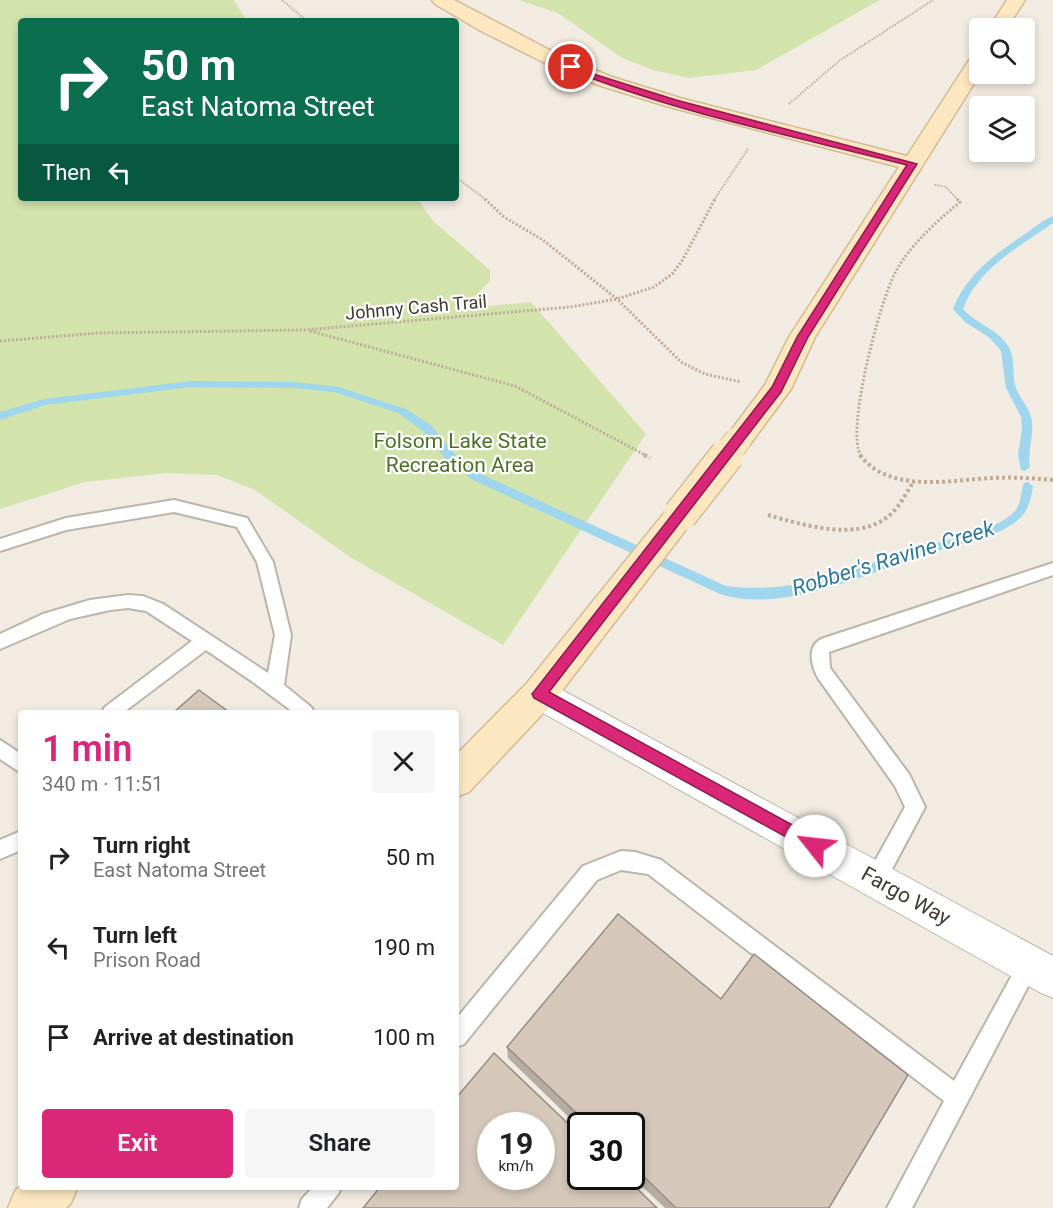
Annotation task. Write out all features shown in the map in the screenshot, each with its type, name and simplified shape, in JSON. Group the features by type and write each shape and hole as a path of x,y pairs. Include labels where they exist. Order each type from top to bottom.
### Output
{"main road":[{"path":"441,0 488,27 554,60 605,81 906,172"},
{"path":"1004,18 1016,0"},
{"path":"459,777 539,694 777,389 802,337 969,75"},
{"path":"32,1208 50,1190"}],"street":[{"name":"Fargo Way","path":"539,694 1041,971"}],"lane":[{"path":"0,545 66,524 174,506 242,522 265,562 283,635 275,686"},
{"path":"876,879 915,807 903,780 824,674 819,664 819,651 824,645 1053,569"},
{"path":"0,642 13,634 90,606 113,602 145,603 275,686 303,710"},
{"path":"114,710 206,641"},
{"path":"0,748 18,763"},
{"path":"0,850 18,841"},
{"path":"459,1032 590,873 612,861 632,859 654,867 957,1097"},
{"path":"899,1208 957,1097 1041,971"},
{"path":"311,1208 327,1190"}],"path":[{"path":"282,0 304,18"},
{"path":"786,107 828,68 933,0"},
{"name":"Johnny Cash Trail","path":"0,341 98,333 305,330 570,307 617,299 654,287 672,274 685,255 716,196 752,142"},
{"path":"906,172 946,187 960,202 929,228 894,274 866,370 854,434 856,447 862,458 873,468 914,481 997,478 1053,480"},
{"path":"459,179 482,196 504,217 543,240 617,299 681,362 705,374 777,389"},
{"path":"305,330 515,386 650,458"},
{"path":"768,515 824,529 862,528 891,515 914,481"}],"green space":[{"name":"Folsom Lake State Recreation Area","path":"0,0 234,0 245,18 18,18 18,201 419,201 433,221 490,270 490,281 473,298 467,308 531,302 646,434 503,645 350,557 255,490 217,475 166,473 85,482 0,509"},
{"path":"519,0 880,0 756,70 689,78 653,70 622,58 558,13"}],"building":[{"path":"199,690 226,710 176,710"},
{"path":"618,914 721,999 754,954 908,1075 829,1208 676,1208 645,1178 645,1112 575,1112 507,1047"},
{"path":"494,1053 567,1123 567,1190 638,1190 657,1208 363,1208 378,1190 459,1190 459,1094"}],"waterway":[{"name":"Robber's Ravine Creek","path":"1025,467 1027,423 1023,408 1011,388 1006,351 994,336 969,320 958,309 963,295 984,270 997,258 1053,219"},
{"name":"Robber's Ravine Creek","path":"0,416 44,402 191,384 294,385 335,389 402,411 427,428 453,460 477,477 724,591 749,594 799,590 823,584 992,530 1021,512 1028,486"}],"route":[{"path":"571,67 605,81 673,102 912,164 802,337 777,389 539,694 815,846"}]}
